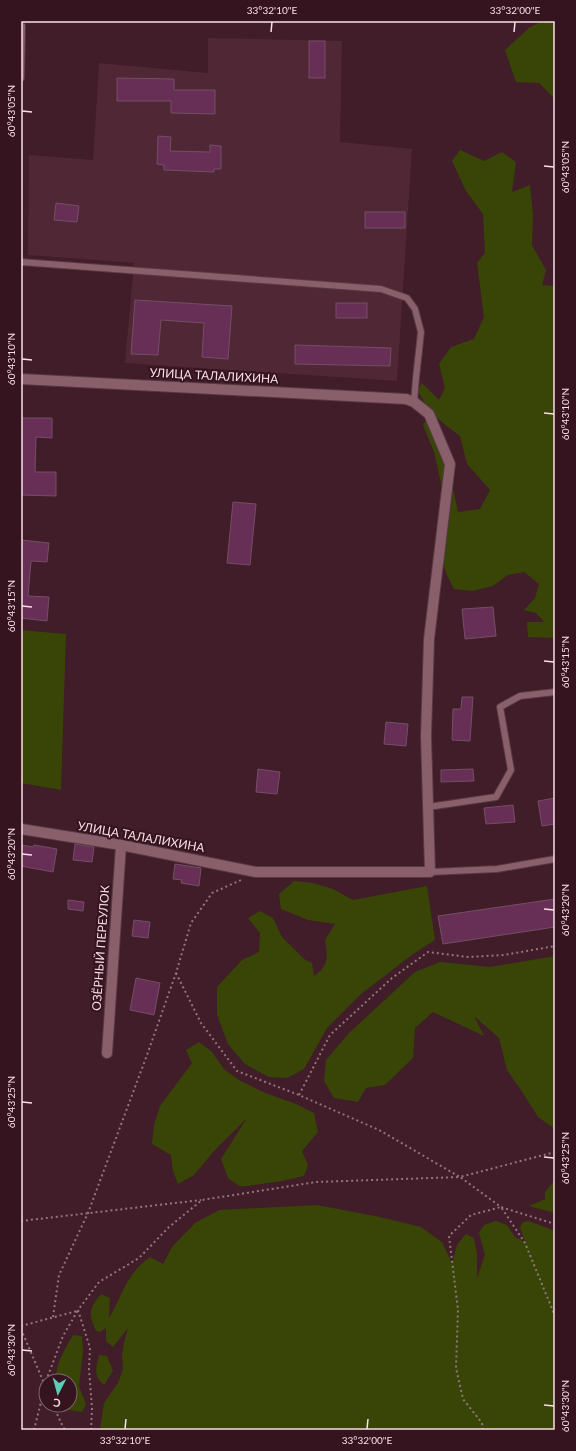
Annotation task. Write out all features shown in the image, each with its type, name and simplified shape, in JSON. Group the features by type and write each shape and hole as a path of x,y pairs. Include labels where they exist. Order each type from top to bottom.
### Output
{"street":[{"name":"УЛИЦА ТАЛАЛИХИНА","path":"21,379 410,400"},
{"path":"410,400 429,414 450,464 429,640 426,736 430,872"},
{"name":"УЛИЦА ТАЛАЛИХИНА","path":"21,829 122,845 256,872 430,872"},
{"name":"ОЗЁРНЫЙ ПЕРЕУЛОК","path":"107,1052 122,845"}],"lane":[{"path":"21,78 22,26"},
{"path":"21,262 381,289 408,298 416,309 421,332 416,378 410,400"},
{"path":"428,807 496,797 511,770 500,707 520,696 555,692"},
{"path":"430,872 497,869 555,859"}],"path":[{"path":"53,1317 59,1275 88,1213 176,973 191,923 212,893 256,872"},
{"path":"299,1095 330,1035 392,978 428,952 468,957 504,955 555,946"},
{"path":"176,973 201,1023 237,1071 299,1095 379,1130 460,1177 501,1207 555,1224"},
{"path":"21,1221 202,1200 316,1182 460,1177 555,1152"},
{"path":"49,1373 63,1336 78,1310 99,1282 139,1258 169,1227 202,1200"},
{"path":"501,1207 525,1243 555,1316"},
{"path":"483,1430 482,1423 463,1399 456,1368 458,1310 449,1236 471,1215 501,1207"},
{"path":"21,1326 78,1310"},
{"path":"78,1310 90,1348 89,1369 92,1408 91,1430"},
{"path":"21,1329 40,1373"},
{"path":"34,1430 38,1413"},
{"path":"57,1413 65,1430"}],"shaded area":[{"path":"208,38 342,41 340,142 412,149 397,381 125,363 134,263 28,255 29,155 93,160 99,63 208,73"}],"green space":[{"path":"543,21 555,21 555,99 539,83 516,82 505,50 530,27"},
{"path":"460,150 484,161 502,152 516,162 512,192 530,185 533,216 532,245 546,270 542,285 555,286 555,638 528,637 527,622 544,622 536,613 524,610 535,598 539,584 524,572 508,575 493,586 472,591 454,589 440,556 441,483 434,452 423,425 427,419 442,437 458,512 480,509 490,490 467,464 460,436 428,409 418,391 422,383 439,400 445,388 439,364 451,347 474,339 484,317 477,263 485,253 483,214 466,191 452,161"},
{"path":"21,630 66,634 61,790 21,783"},
{"path":"294,881 313,883 333,889 353,900 427,886 435,940 413,954 361,994 327,1028 304,1069 287,1078 269,1077 245,1064 228,1044 217,1015 217,987 242,960 259,952 260,933 248,918 260,911 273,918 282,937 304,959 312,963 314,976 325,964 327,951 325,940 335,924 308,920 281,909 279,894"},
{"path":"555,956 555,1129 538,1117 507,1070 499,1038 474,1016 484,1036 433,1012 415,1028 413,1058 385,1085 366,1088 358,1102 334,1098 324,1081 326,1060 349,1033 415,972 440,962 490,967"},
{"path":"199,1042 212,1052 224,1069 239,1080 263,1092 296,1104 314,1113 318,1132 302,1151 308,1165 304,1176 248,1186 239,1186 228,1178 221,1159 247,1118 214,1151 194,1175 178,1184 173,1171 171,1155 152,1144 154,1125 160,1106 192,1063 186,1050"},
{"path":"555,1180 555,1213 529,1206 545,1199 545,1192"},
{"path":"317,1205 380,1217 421,1227 442,1242 452,1263 457,1245 466,1234 474,1238 477,1254 477,1278 485,1255 479,1233 484,1225 496,1221 507,1225 515,1237 525,1242 520,1227 523,1222 529,1221 555,1231 555,1430 100,1430 104,1403 118,1383 123,1369 122,1355 128,1328 113,1347 106,1341 106,1328 99,1332 96,1331 92,1320 91,1311 101,1294 110,1298 109,1318 130,1278 142,1264 150,1257 163,1264 172,1247 195,1223 219,1210"},
{"path":"73,1335 82,1336 83,1351 79,1386 86,1404 82,1412 78,1411 78,1373 56,1373 64,1351"},
{"path":"99,1355 107,1356 113,1371 104,1385 98,1378 96,1372"}],"building":[{"path":"309,41 325,41 325,78 309,78"},
{"path":"117,78 174,79 174,90 215,90 215,114 171,113 171,101 117,101"},
{"path":"158,136 171,137 170,151 210,152 210,145 221,146 221,169 214,169 214,172 164,170 164,165 157,164"},
{"path":"56,203 79,206 77,222 54,220"},
{"path":"365,212 405,212 405,228 365,228"},
{"path":"135,300 232,306 228,359 202,357 204,323 161,320 158,355 131,354"},
{"path":"336,303 367,303 367,318 336,318"},
{"path":"295,345 391,348 390,366 295,364"},
{"path":"21,418 52,418 52,438 36,437 35,472 56,472 56,496 21,495"},
{"path":"233,502 256,504 250,565 227,563"},
{"path":"21,540 49,543 47,562 31,561 28,596 49,597 47,621 21,618"},
{"path":"493,607 496,636 465,639 462,609"},
{"path":"462,697 473,697 470,741 452,740 453,709 461,709"},
{"path":"386,722 408,724 406,746 384,744"},
{"path":"258,769 280,772 277,794 256,792"},
{"path":"473,769 474,781 441,782 441,770"},
{"path":"555,798 555,824 542,826 538,801"},
{"path":"513,805 515,822 486,824 484,808"},
{"path":"75,844 94,847 92,862 73,860"},
{"path":"21,845 33,847 34,845 57,849 53,872 21,866"},
{"path":"175,864 201,868 199,886 181,883 182,880 173,879"},
{"path":"555,899 555,927 443,944 438,916"},
{"path":"68,900 84,902 83,911 68,909"},
{"path":"134,920 150,922 148,938 132,936"},
{"path":"136,978 160,983 154,1015 130,1010"}]}
